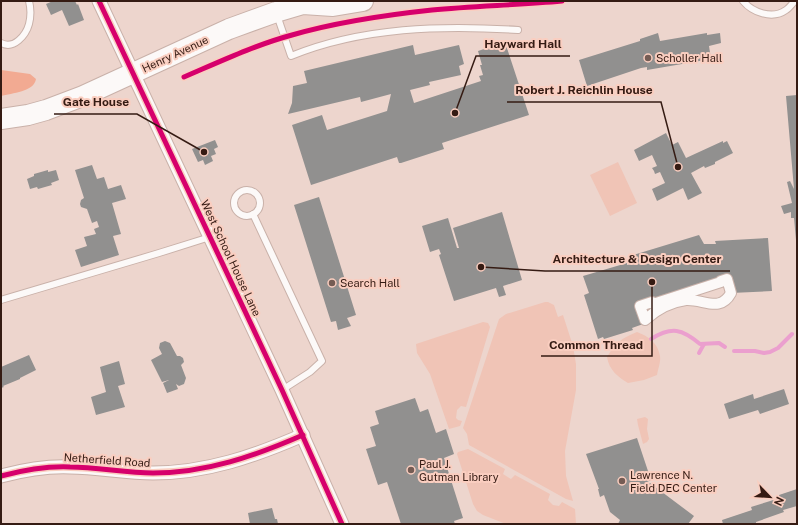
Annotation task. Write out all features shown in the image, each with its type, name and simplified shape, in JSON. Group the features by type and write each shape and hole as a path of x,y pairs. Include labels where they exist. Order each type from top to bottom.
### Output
{"main road":[{"name":"Henry Avenue","path":"1,119 28,115 63,104 134,74 229,29 305,2 333,6 363,1"}],"street":[{"name":"West School House Lane","path":"100,1 282,390 342,524"},
{"path":"727,279 731,293 722,303 714,304 691,300 674,303 656,311 645,320 640,306 652,302 653,304 660,302 721,281 727,279"},
{"name":"Netherfield Road","path":"1,476 33,469 72,466 125,472 180,472 229,463 303,436"}],"lane":[{"path":"1,42 4,44 11,44 18,42 24,35 29,24 31,11 29,1"},
{"path":"743,1 754,10 763,14 771,15 785,11 794,1"},
{"path":"276,12 291,56 316,47 389,32 458,27 518,30"},
{"path":"246,189 251,190 259,196 260,206 253,214 243,215 238,213 235,209 234,199 237,194 246,189"},
{"path":"253,214 322,361 310,372 282,390"},
{"path":"1,300 159,254 210,237"}],"shaded area":[{"path":"1,70 30,74 36,79 31,87 27,89 1,96"},
{"path":"618,162 637,203 610,216 590,175"},
{"path":"545,302 554,305 558,317 563,315 573,346 576,364 576,390 565,451 566,476 573,501 566,499 469,445 467,434 463,428 499,319 506,314"},
{"path":"483,322 488,323 490,327 466,407 461,406 457,410 456,418 462,421 460,426 449,429 430,374 417,353 416,344"},
{"path":"637,332 649,338 655,344 659,351 660,363 657,375 644,380 628,383 614,373 607,357 619,342 627,336"},
{"path":"645,417 648,419 647,429 649,439 643,444 637,419"},
{"path":"468,449 505,469 503,474 511,479 515,475 550,494 548,500 553,505 559,506 562,502 575,509 576,524 506,524 477,511 473,504 457,454 458,452"}],"building":[{"path":"53,1 75,1 77,5 78,4 84,20 69,26 62,10 51,15 46,4"},
{"name":"Scholler Hall","path":"658,33 660,41 707,33 707,35 720,33 721,43 709,46 711,59 647,70 647,67 641,68 587,86 579,60 640,41 640,39"},
{"path":"505,42 529,115 442,143 444,149 401,163 399,163 397,157 311,185 292,125 322,115 327,130 387,111 391,94 361,102 360,97 288,114 292,103 293,86 307,83 304,71 413,45 415,55 459,45 464,64 459,66 461,75 429,82 430,85 410,90 414,103 481,81 479,76 483,75 480,65 482,65 478,51"},
{"path":"797,95 796,240 794,218 791,218 791,212 784,214 781,206 792,203 787,182 790,181 794,189 786,96"},
{"path":"666,133 672,145 678,142 686,158 723,141 723,143 727,141 733,153 715,162 715,164 705,168 704,166 691,173 702,193 688,200 683,188 657,201 652,189 665,183 660,172 655,174 652,168 657,166 652,155 639,161 634,150"},
{"path":"215,140 218,147 214,149 216,154 211,156 213,161 205,165 203,160 198,162 192,149"},
{"path":"92,165 97,179 104,177 108,189 121,185 126,199 112,203 121,234 113,236 119,255 81,267 75,250 87,246 84,237 96,234 94,229 99,227 97,221 92,223 87,209 81,207 81,200 84,198 75,170"},
{"path":"48,170 48,172 56,170 59,180 51,183 52,185 38,189 37,187 30,189 27,179 34,176 34,174"},
{"name":"Search Hall","path":"319,197 356,315 347,318 351,326 338,330 336,321 331,322 294,205"},
{"path":"502,212 522,280 503,286 506,295 499,297 496,288 454,301 439,255 441,254 439,249 430,252 422,226 448,218 457,248 459,248 453,228"},
{"path":"699,235 704,244 716,244 715,241 768,238 772,291 731,293 727,279 640,306 646,323 632,328 633,330 604,339 603,337 598,339 584,295 589,293 583,276 627,263 627,265 634,263 630,256"},
{"path":"165,341 170,343 177,356 183,358 184,362 181,365 186,378 184,384 179,386 176,384 178,389 167,393 163,383 169,380 162,382 151,360 162,354 159,348 160,343"},
{"path":"29,355 36,370 1,388 1,367"},
{"path":"119,361 125,384 118,386 125,407 96,415 91,397 106,392 100,367"},
{"path":"784,389 789,404 760,414 758,410 729,419 724,404 753,394 754,399"},
{"name":"Paul J. Gutman Library","path":"415,398 420,412 428,409 436,433 446,429 454,454 444,458 463,518 454,521 455,524 401,524 387,482 378,485 366,449 376,446 370,427 379,424 375,411"},
{"name":"Lawrence N. Field DEC Center","path":"637,438 651,480 647,482 648,485 650,483 694,516 688,524 618,524 620,520 610,512 604,495 600,497 599,489 586,454"},
{"path":"797,489 797,506 783,510 784,512 756,522 756,524 723,524 722,520 752,510 751,507 780,498 779,495"},
{"path":"272,508 278,524 250,524 248,513"}],"waterway":[{"path":"651,339 665,332 677,331 688,335 700,344 719,343 725,347"},
{"path":"734,351 770,352 778,348 792,334"},
{"path":"699,353 704,344"}],"cycle path":[{"path":"99,1 282,390 342,524"},
{"path":"184,77 237,54 278,39 309,30 379,17 432,10 562,1"},
{"path":"1,476 53,467 91,468 153,473 192,470 230,462 267,450 303,435"}],"place":[{"name":"Scholler Hall","path":"648,58"},
{"name":"Hayward Hall","path":"455,113"},
{"name":"Gate House","path":"204,152"},
{"name":"Robert J. Reichlin House","path":"678,167"},
{"name":"Architecture & Design Center","path":"481,267"},
{"name":"Common Thread","path":"652,282"},
{"name":"Search Hall","path":"332,283"},
{"name":"Paul J. Gutman Library","path":"411,470"},
{"name":"Lawrence N. Field DEC Center","path":"622,481"}]}
